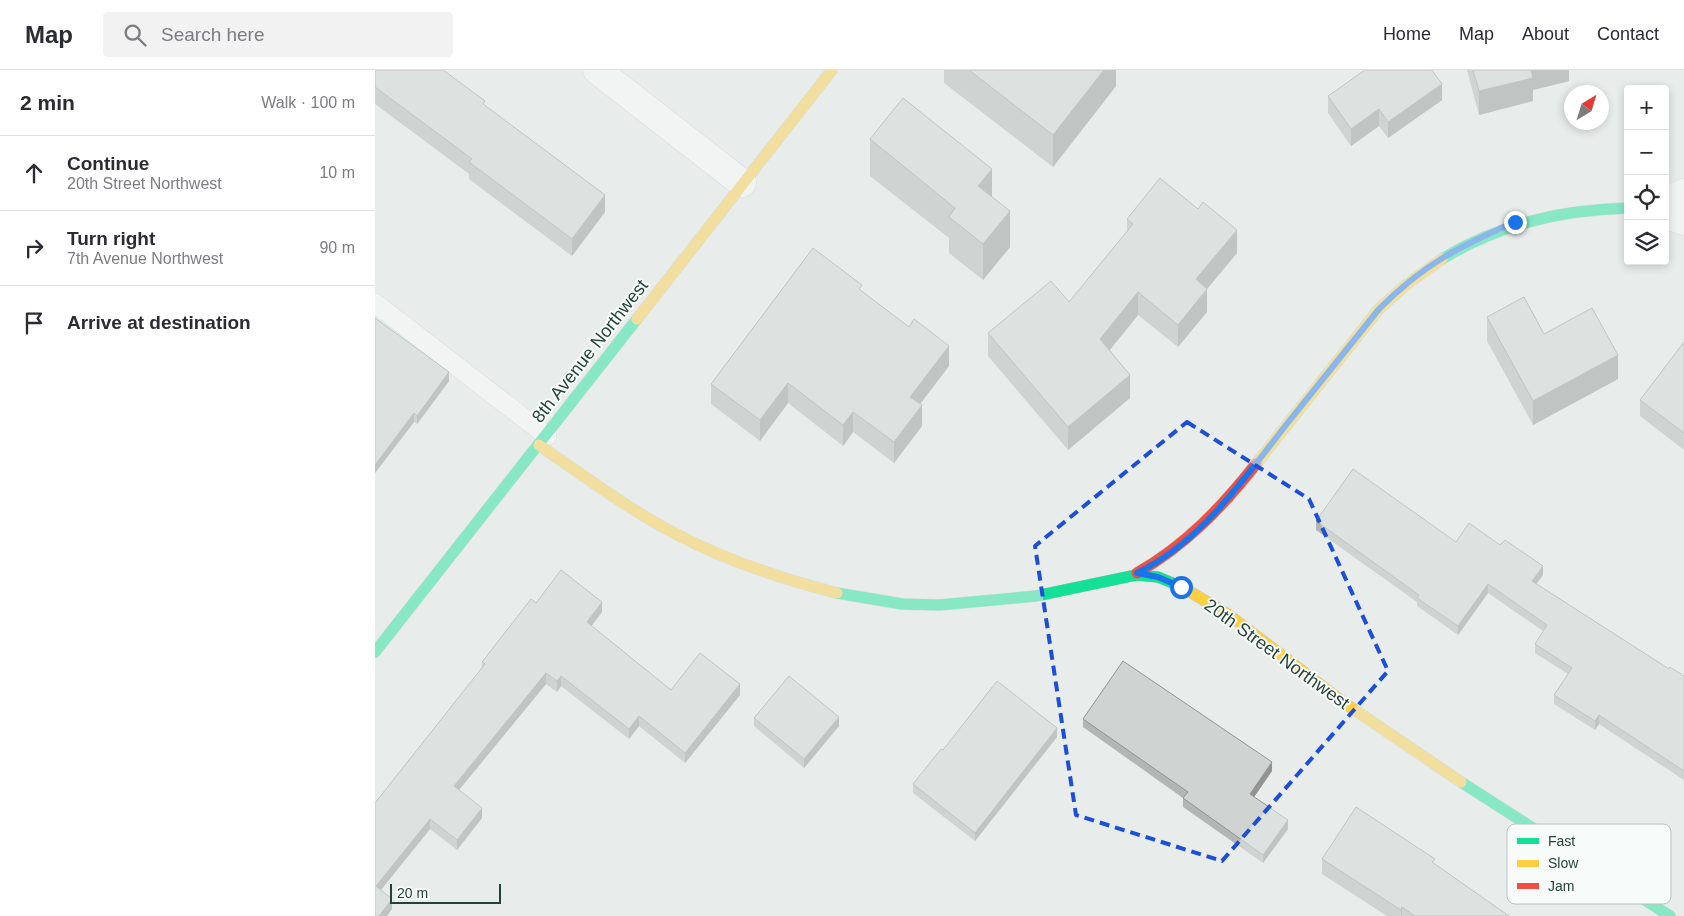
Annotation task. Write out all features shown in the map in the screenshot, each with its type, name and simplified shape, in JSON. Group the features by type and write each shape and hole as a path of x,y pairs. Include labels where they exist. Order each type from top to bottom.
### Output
{"street":[{"path":"597,70 742,183"},
{"name":"8th Avenue Northwest","path":"375,652 832,70"},
{"path":"1669,199 1684,192"},
{"path":"1137,573 1159,562 1182,546 1225,502 1379,309 1401,287 1432,263 1467,243 1515,222 1565,211 1624,208"},
{"path":"1669,215 1684,221"},
{"name":"20th Street Northwest","path":"543,440 623,503 694,543 752,569 877,600 929,605 1002,600 1071,590 1137,573 1158,577 1181,587 1222,611 1342,701 1526,824"},
{"name":"20th Street Northwest","path":"1651,904 1670,916"}],"lane":[{"path":"375,303 543,440"}],"highlighted area":[{"path":"1187,422 1309,499 1388,671 1222,861 1076,815 1035,546"}],"building":[{"path":"375,70 443,70 485,101 483,104 605,195 572,239 469,162 472,159 375,87"},
{"path":"969,70 1104,70 1053,135"},
{"path":"1365,70 1432,70 1442,84 1388,122 1379,109 1351,129 1328,96"},
{"path":"1473,70 1531,70 1533,78 1479,91"},
{"path":"903,98 992,169 978,186 1010,211 983,244 949,217 955,208 870,139"},
{"path":"1160,178 1198,209 1203,202 1237,230 1196,279 1207,289 1178,325 1138,292 1100,339 1130,375 1068,427 988,333 1051,281 1069,302 1133,224 1127,219"},
{"path":"813,248 862,285 859,289 909,327 914,319 949,346 910,397 922,405 894,442 853,412 843,425 788,383 760,420 711,384"},
{"path":"1524,297 1544,334 1592,308 1618,355 1533,401 1487,317"},
{"path":"375,318 449,372 417,416 414,413 375,465"},
{"path":"1684,342 1684,433 1640,400"},
{"path":"1353,469 1456,542 1469,523 1500,545 1505,540 1543,566 1532,581 1669,669 1670,667 1684,676 1684,771 1599,715 1595,721 1554,695 1572,668 1535,644 1547,625 1488,584 1458,626 1417,598 1419,595 1316,521"},
{"path":"561,570 602,602 587,622 671,690 700,653 740,684 685,753 639,716 629,729 561,676 557,681 546,673 454,786 482,808 457,840 430,819 376,886 392,899 379,916 375,916 375,803 485,664 482,662 531,599 536,603"},
{"path":"1123,661 1272,762 1250,794 1288,820 1263,855 1183,798 1188,792 1083,719"},
{"path":"789,676 839,717 804,759 754,718"},
{"path":"997,681 1057,728 975,833 913,784 941,749 943,750"},
{"path":"1356,807 1435,859 1432,862 1509,916 1415,916 1402,907 1401,910 1322,859"}],"traffic: fast":[{"path":"1442,259 1486,237 1531,221 1578,212 1624,208"},
{"path":"375,652 637,319"},
{"path":"837,593 902,604 939,605 1036,596 1136,575 1158,577 1182,587"},
{"path":"1461,782 1527,824"},
{"path":"1651,904 1670,916"}],"traffic: slow":[{"path":"637,319 832,70"},
{"path":"1256,464 1379,309 1406,285 1442,259"},
{"path":"539,445 623,503 695,544 755,568 837,593"},
{"path":"1182,587 1229,615 1343,702 1461,782"}],"traffic: jam":[{"path":"1137,573 1187,538 1230,495 1256,464"}],"route":[{"path":"1181,587 1158,577 1137,573 1159,562 1182,546 1225,502 1379,309 1401,287 1432,263 1467,243 1515,222"}]}
